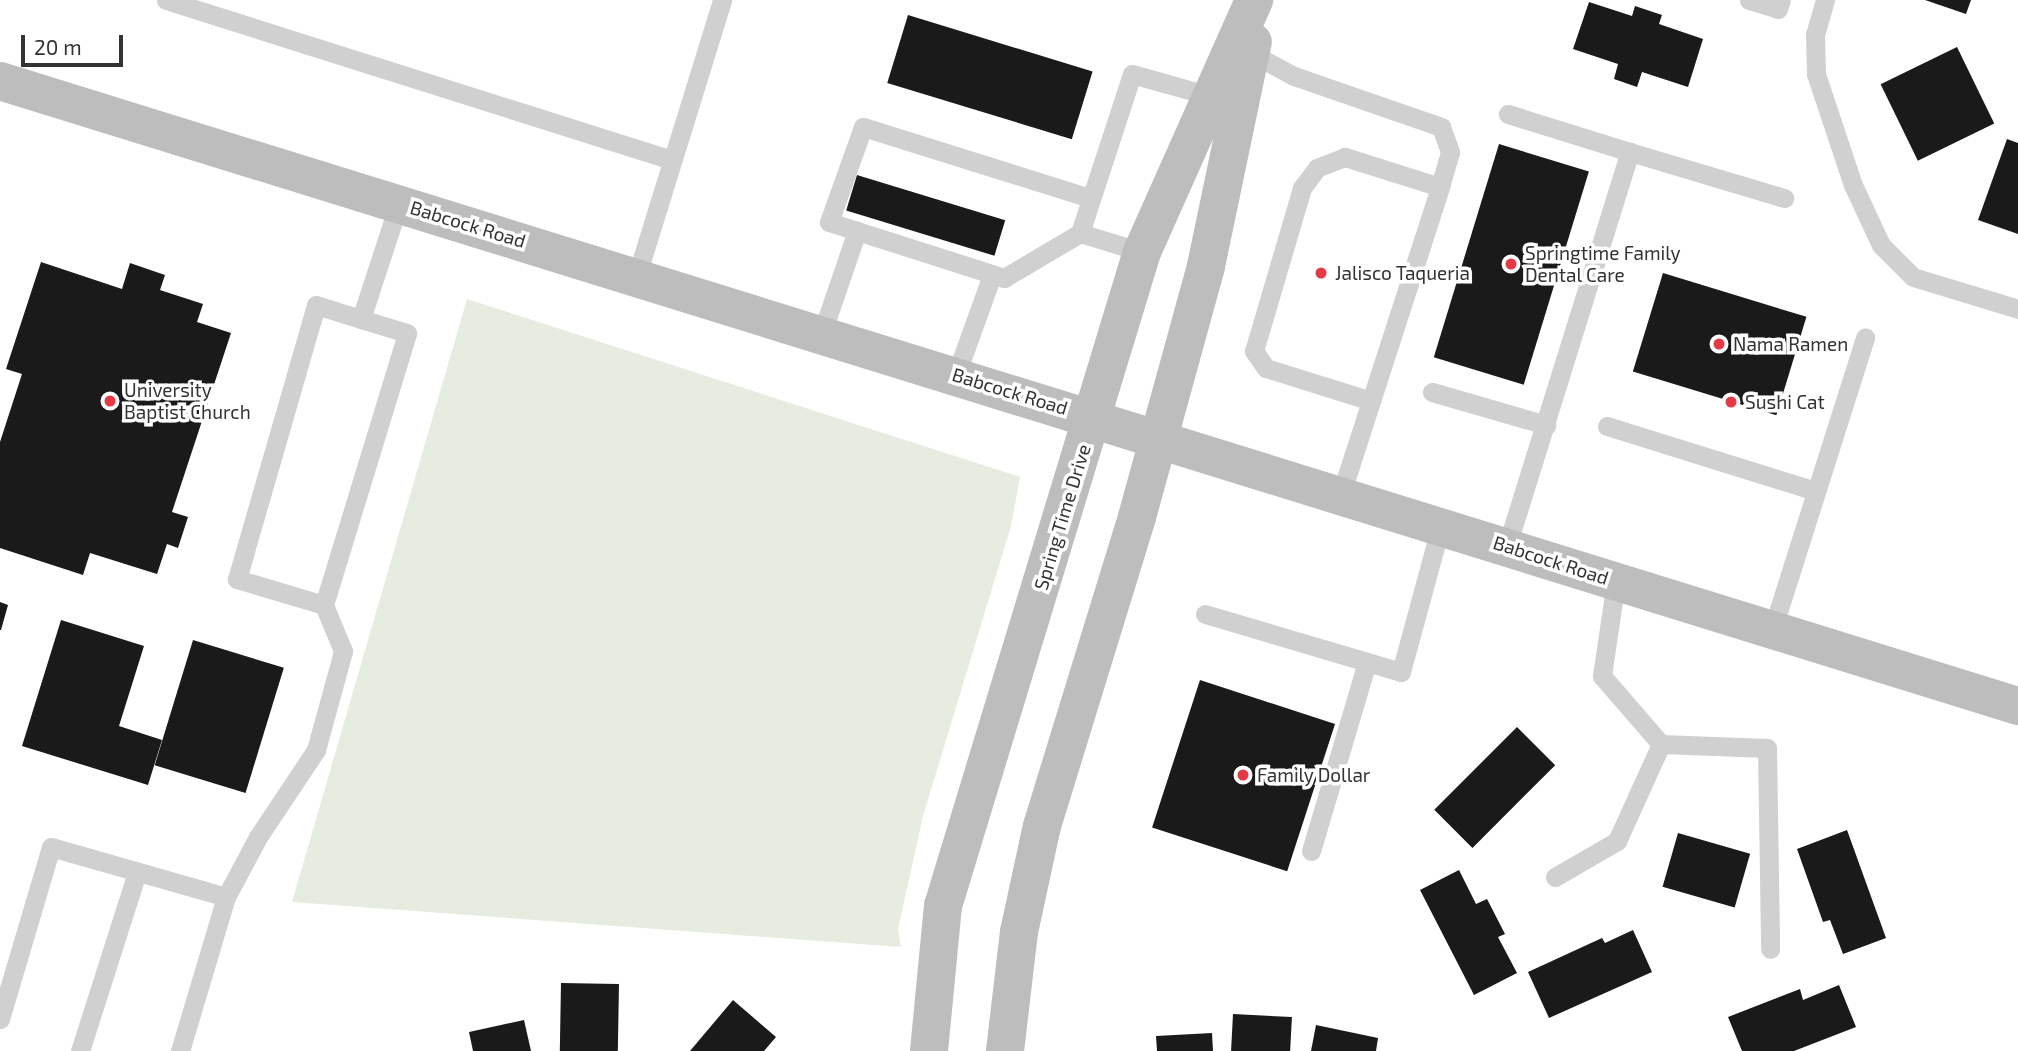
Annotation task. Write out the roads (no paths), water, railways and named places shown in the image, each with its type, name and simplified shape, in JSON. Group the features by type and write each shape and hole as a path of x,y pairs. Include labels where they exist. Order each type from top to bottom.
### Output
{"street":[{"name":"Spring Time Drive","path":"1005,1051 1019,932 1042,825 1206,265 1242,50 1254,0"},
{"name":"Spring Time Drive","path":"929,1051 943,906 1142,251 1211,96 1242,50 1262,0"},
{"name":"Babcock Road","path":"0,81 1157,436 2018,706"}],"lane":[{"path":"166,0 672,160"},
{"path":"637,275 722,0"},
{"path":"1749,0 1778,9 1781,0"},
{"path":"1825,0 1815,34 1816,74 1853,185 1881,245 1913,277 2018,309"},
{"path":"1242,50 1294,76 1441,127 1450,152 1341,494"},
{"path":"1090,198 863,127 829,222 1004,278 1080,233 1132,74 1211,96"},
{"path":"1508,114 1784,198"},
{"path":"1507,546 1630,152"},
{"path":"1371,401 1266,368 1254,351 1302,188 1317,168 1345,157 1440,187"},
{"path":"361,319 399,204"},
{"path":"822,333 857,231"},
{"path":"1080,233 1142,251"},
{"path":"956,375 992,275"},
{"path":"180,1051 226,898 258,837 316,750 343,651 324,605 407,333 316,305 237,579 324,605"},
{"path":"1772,631 1865,337"},
{"path":"1432,391 1546,425"},
{"path":"1606,426 1816,491"},
{"path":"1205,614 1401,672 1441,525"},
{"path":"1616,581 1602,676 1661,744 1767,748 1770,949"},
{"path":"1311,850 1367,662"},
{"path":"1555,877 1617,841 1661,744"},
{"path":"0,1019 51,847 226,898"},
{"path":"80,1051 136,872"}],"place":[{"name":"Springtime Family Dental Care","path":"1511,264"},
{"name":"Jalisco Taqueria","path":"1321,273"},
{"name":"Nama Ramen","path":"1719,344"},
{"name":"University Baptist Church","path":"110,401"},
{"name":"Sushi Cat","path":"1731,402"},
{"name":"Family Dollar","path":"1243,775"}]}
